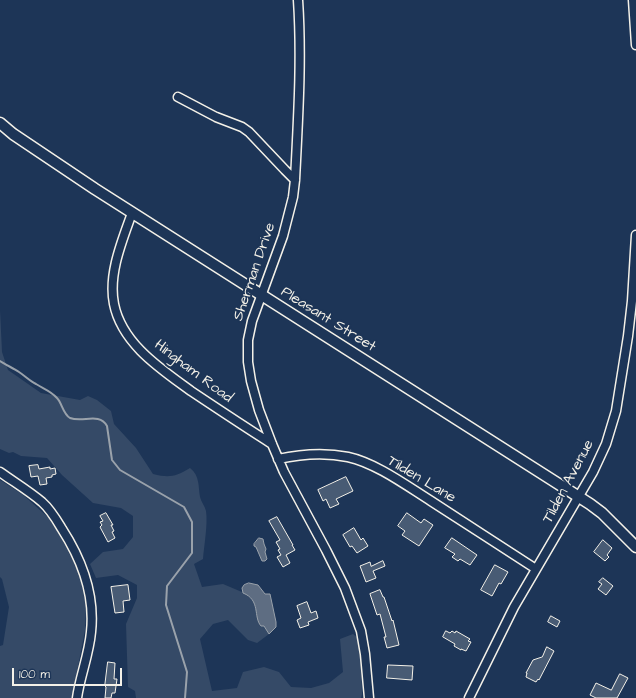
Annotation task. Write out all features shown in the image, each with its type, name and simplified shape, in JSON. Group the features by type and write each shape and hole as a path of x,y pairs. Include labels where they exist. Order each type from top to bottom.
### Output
{"street":[{"name":"Sherman Drive","path":"298,0 300,27 300,73 296,180 283,236 252,321 248,340 248,362 251,382 259,410 278,459 345,588 360,631 365,654 369,698"},
{"path":"633,0 636,45"},
{"path":"178,97 216,117 242,127 249,132 284,170 296,180"},
{"name":"Pleasant Street","path":"0,123 25,142 132,212 602,512 636,547"},
{"name":"Hingham Road","path":"132,212 121,244 115,269 114,303 117,316 122,326 144,354 157,366 217,409 272,444"},
{"name":"Tilden Avenue","path":"469,698 514,607 594,472 606,444 616,410 634,302 636,235"},
{"name":"Tilden Lane","path":"278,459 296,455 326,454 359,460 392,476 536,569"},
{"path":"0,472 31,493 52,513 69,539 84,570 89,588 92,614 91,633 77,698"}],"shaded area":[{"path":"0,310 2,352 8,370 41,393 80,400 88,396 97,400 111,411 114,424 136,448 153,474 172,476 190,468 196,474 200,497 206,516 203,559 194,564 202,587 223,584 249,595 254,602 257,614 269,634 257,643 248,640 228,620 213,624 200,639 212,691 237,688 243,672 264,667 279,672 291,687 311,688 329,683 343,672 340,639 353,634 358,638 361,654 361,698 136,698 135,691 128,687 126,624 137,598 137,585 118,575 96,578 90,564 103,552 123,549 133,537 133,516 121,508 93,503 62,475 47,458 21,456 13,452 9,453 0,449"},
{"path":"0,480 22,494 50,519 68,550 80,576 86,607 85,630 72,698 0,698 0,646 3,645 9,607 2,579 0,577"},
{"path":"259,538 263,539 266,549 265,552 267,559 265,561 262,561 256,547 254,546"},
{"path":"249,583 258,585 265,594 270,594 276,627 269,634 264,626 261,626 257,618 256,609 252,600 249,596 243,593 242,588 244,585"}],"building":[{"path":"38,465 39,469 50,467 50,469 55,468 56,474 52,475 52,477 46,478 47,484 40,485 38,476 31,477 29,466"},
{"path":"346,477 353,491 336,499 339,504 330,508 326,499 323,501 318,490"},
{"path":"106,513 113,525 111,525 114,531 112,532 115,538 108,542 100,527 102,525 100,522 103,521 100,516"},
{"path":"407,513 421,523 424,519 433,525 419,546 402,535 405,531 398,526"},
{"path":"277,517 295,550 286,555 290,563 283,567 277,557 281,555 278,550 280,549 276,542 280,540 269,521"},
{"path":"354,528 361,540 363,538 368,546 357,553 352,546 350,547 343,535"},
{"path":"452,538 477,555 470,565 460,559 458,561 452,557 455,554 445,548"},
{"path":"603,540 612,548 607,555 609,557 605,561 594,552"},
{"path":"383,561 385,566 373,571 376,578 366,582 360,566 370,562 371,566"},
{"path":"495,565 508,572 501,584 499,583 492,596 481,590"},
{"path":"603,578 613,586 606,595 598,589 602,584 599,582"},
{"path":"128,585 130,600 123,601 124,612 115,613 111,587"},
{"path":"380,590 384,597 392,621 393,620 399,645 387,648 384,637 386,637 380,614 377,615 370,594"},
{"path":"307,602 311,613 316,611 318,618 308,622 309,625 300,628 297,620 301,618 297,606"},
{"path":"551,616 560,621 557,627 548,622"},
{"path":"446,631 450,633 452,631 455,633 456,631 470,639 468,641 471,642 466,651 454,646 455,644 443,637"},
{"path":"547,647 554,651 539,680 538,679 536,682 526,677 526,673 533,660 542,657"},
{"path":"108,662 115,663 114,679 117,679 115,693 112,693 111,698 105,698 105,686"},
{"path":"388,665 413,666 412,680 387,678"},
{"path":"620,674 628,678 617,698 596,698 590,695 596,683 611,690"}],"waterway":[{"path":"0,361 52,394 59,400 66,414 70,418 95,419 104,422 107,426 112,460 120,470 184,507 192,522 192,553 167,586 166,605 187,672 185,698"}]}
